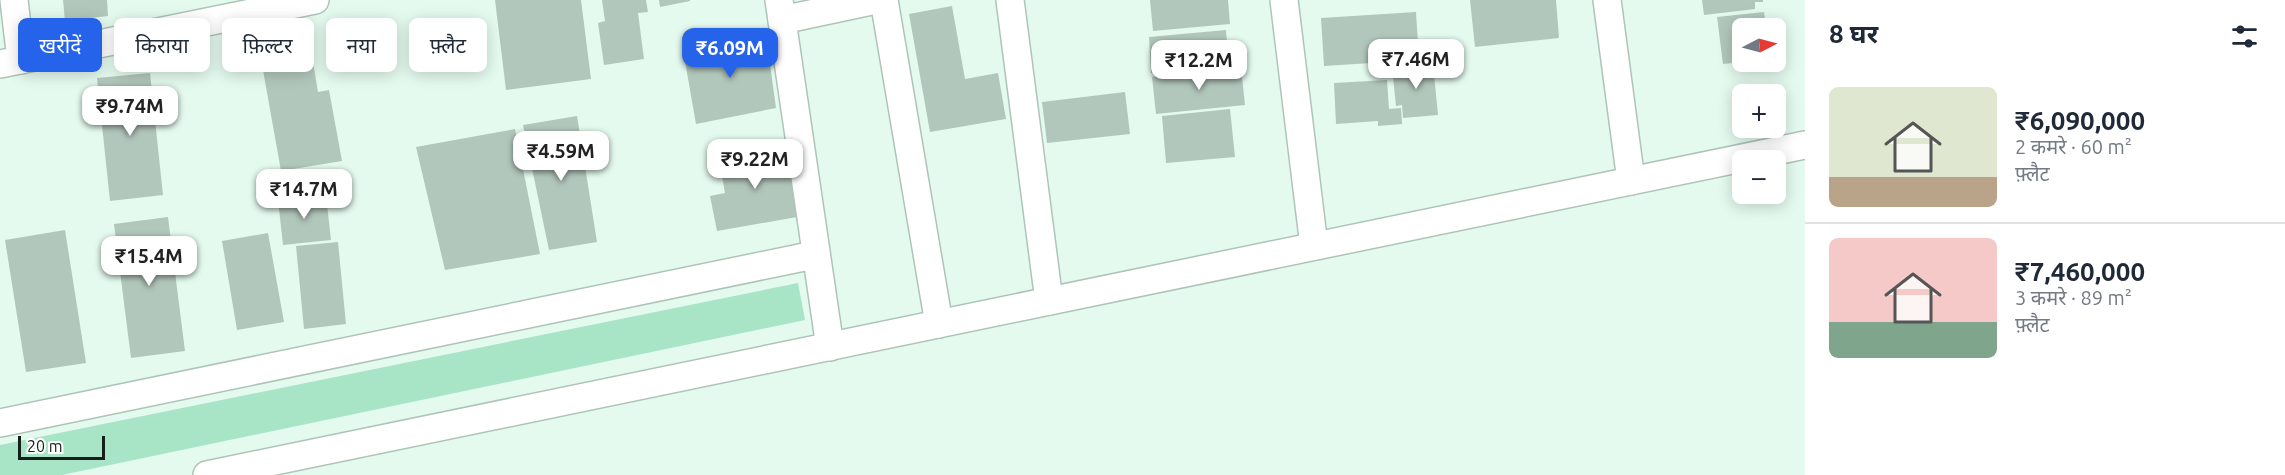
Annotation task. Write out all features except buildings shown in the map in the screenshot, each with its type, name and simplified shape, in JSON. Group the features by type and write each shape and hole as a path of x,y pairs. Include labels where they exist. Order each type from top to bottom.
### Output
{"street":[{"path":"14,0 11,62 237,8 315,0"},
{"path":"830,347 814,255 781,10 876,0"},
{"path":"884,0 939,324"},
{"path":"1010,0 1049,301"},
{"path":"1284,0 1314,246"},
{"path":"1607,0 1631,181"},
{"path":"207,475 1805,145"},
{"path":"0,423 814,255"}],"green space":[{"path":"798,283 805,320 62,475 0,475 0,445"}]}
